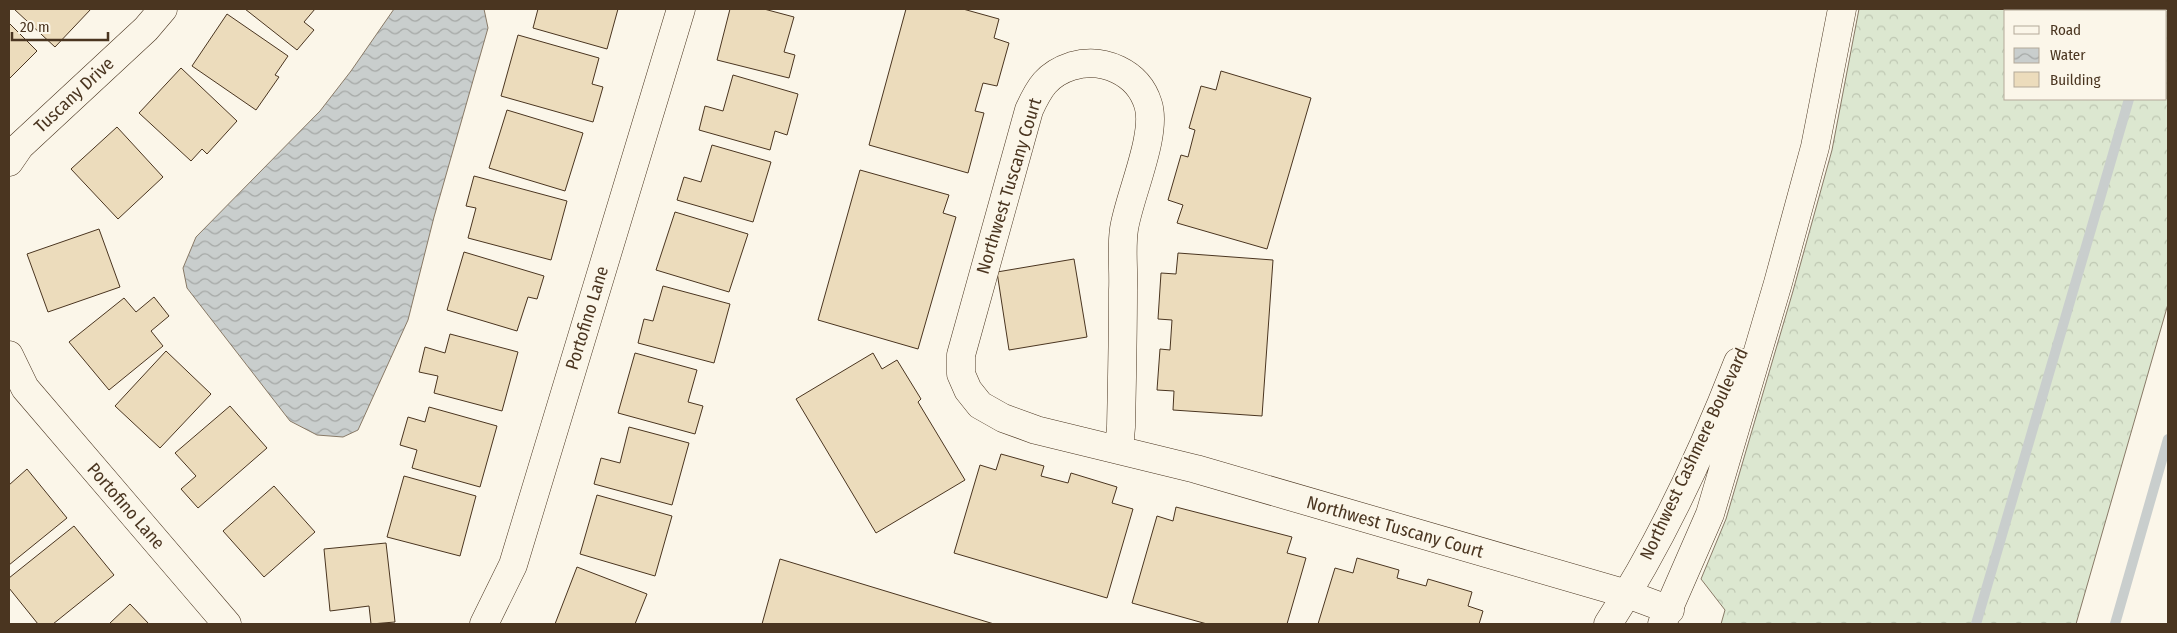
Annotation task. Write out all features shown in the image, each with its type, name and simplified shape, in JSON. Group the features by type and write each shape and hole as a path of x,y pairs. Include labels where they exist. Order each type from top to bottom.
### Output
{"street":[{"name":"Tuscany Drive","path":"9,162 20,146 146,29 163,9"},
{"name":"Portofino Lane","path":"484,624 513,565 681,9"},
{"name":"Northwest Cashmere Boulevard","path":"1666,617 1710,514 1778,283 1815,147 1842,9"},
{"name":"Northwest Tuscany Court","path":"1119,450 1121,427 1123,231 1150,130 1149,106 1141,88 1127,74 1108,65 1088,62 1070,67 1052,76 1038,89 1029,110 961,355 961,374 968,390 980,405 1003,418 1036,430 1196,469 1627,594 1666,617"},
{"name":"Northwest Cashmere Boulevard","path":"1608,624 1627,594 1676,500 1724,397 1755,317 1778,283"},
{"path":"9,355 17,395"},
{"name":"Portofino Lane","path":"17,395 227,624"}],"green space":[{"path":"1859,9 2168,9 2168,304 2076,624 1721,624 1725,610 1701,579 1726,519 1832,150"}],"water":[{"path":"394,9 484,9 488,28 434,217 408,320 358,430 343,437 317,435 290,421 187,288 183,268 196,237 320,111 351,71"}],"building":[{"path":"14,9 91,9 55,47"},
{"path":"245,9 315,9 304,22 314,30 297,50"},
{"path":"538,9 618,9 607,49 533,28"},
{"path":"730,9 764,9 794,17 784,52 795,55 789,78 717,60"},
{"path":"906,9 963,9 999,19 994,38 1009,43 997,86 983,83 975,111 984,113 968,173 869,145"},
{"path":"227,14 288,56 275,75 279,77 256,110 192,66"},
{"path":"9,23 37,51 9,79"},
{"path":"518,35 599,58 592,84 603,87 593,122 501,96"},
{"path":"181,68 237,121 207,154 202,149 191,161 139,113"},
{"path":"1221,71 1311,98 1267,249 1177,223 1183,205 1168,200 1181,155 1188,157 1195,130 1189,128 1201,86 1216,90"},
{"path":"733,75 798,94 787,135 775,131 770,150 699,130 705,106 723,111"},
{"path":"507,110 583,133 565,191 489,168"},
{"path":"117,127 163,177 118,219 71,169"},
{"path":"712,145 771,162 753,222 677,200 684,177 701,182"},
{"path":"860,170 949,195 943,213 956,217 918,349 818,320"},
{"path":"474,176 567,201 551,260 468,238 476,208 466,206"},
{"path":"675,212 748,234 729,292 656,270"},
{"path":"99,229 120,287 48,312 27,254"},
{"path":"464,252 544,276 537,299 528,297 517,331 447,310"},
{"path":"1178,253 1273,260 1262,416 1173,410 1174,391 1157,390 1160,349 1170,350 1172,320 1158,319 1161,273 1176,274"},
{"path":"1074,259 1087,337 1009,350 997,272"},
{"path":"663,286 730,304 714,363 638,343 644,319 653,321"},
{"path":"154,297 169,316 151,331 163,346 109,390 69,342 124,298 136,312"},
{"path":"450,334 518,352 502,411 434,393 438,376 419,372 425,347 445,353"},
{"path":"166,351 211,394 160,448 115,406"},
{"path":"635,353 697,370 688,402 703,406 695,434 618,413"},
{"path":"873,353 882,369 897,360 921,399 918,402 965,480 876,533 796,399"},
{"path":"230,406 267,448 198,508 181,489 196,476 175,453"},
{"path":"429,407 497,426 480,487 412,468 417,450 400,445 408,417 425,422"},
{"path":"629,427 689,443 672,505 594,484 601,458 620,463"},
{"path":"1001,454 1044,466 1041,476 1068,483 1071,473 1117,487 1112,503 1133,509 1107,598 954,553 980,465 996,470"},
{"path":"27,469 67,518 9,565 9,485"},
{"path":"404,476 476,496 460,556 387,537"},
{"path":"274,486 315,532 264,577 223,531"},
{"path":"597,495 672,516 655,576 580,554"},
{"path":"1176,507 1292,537 1287,553 1306,558 1287,624 1207,624 1132,603 1157,516 1173,521"},
{"path":"74,526 114,575 53,624 38,624 9,588 9,578"},
{"path":"386,543 395,622 371,624 369,606 330,611 324,549"},
{"path":"1357,558 1399,570 1397,578 1426,586 1428,579 1472,592 1468,606 1483,611 1479,624 1318,624 1335,568 1353,573"},
{"path":"780,559 994,624 762,624"},
{"path":"577,567 647,594 635,624 555,624"},
{"path":"130,604 149,624 109,624"}],"waterway":[{"path":"1976,624 2129,100"},
{"path":"2115,624 2168,439"}]}
